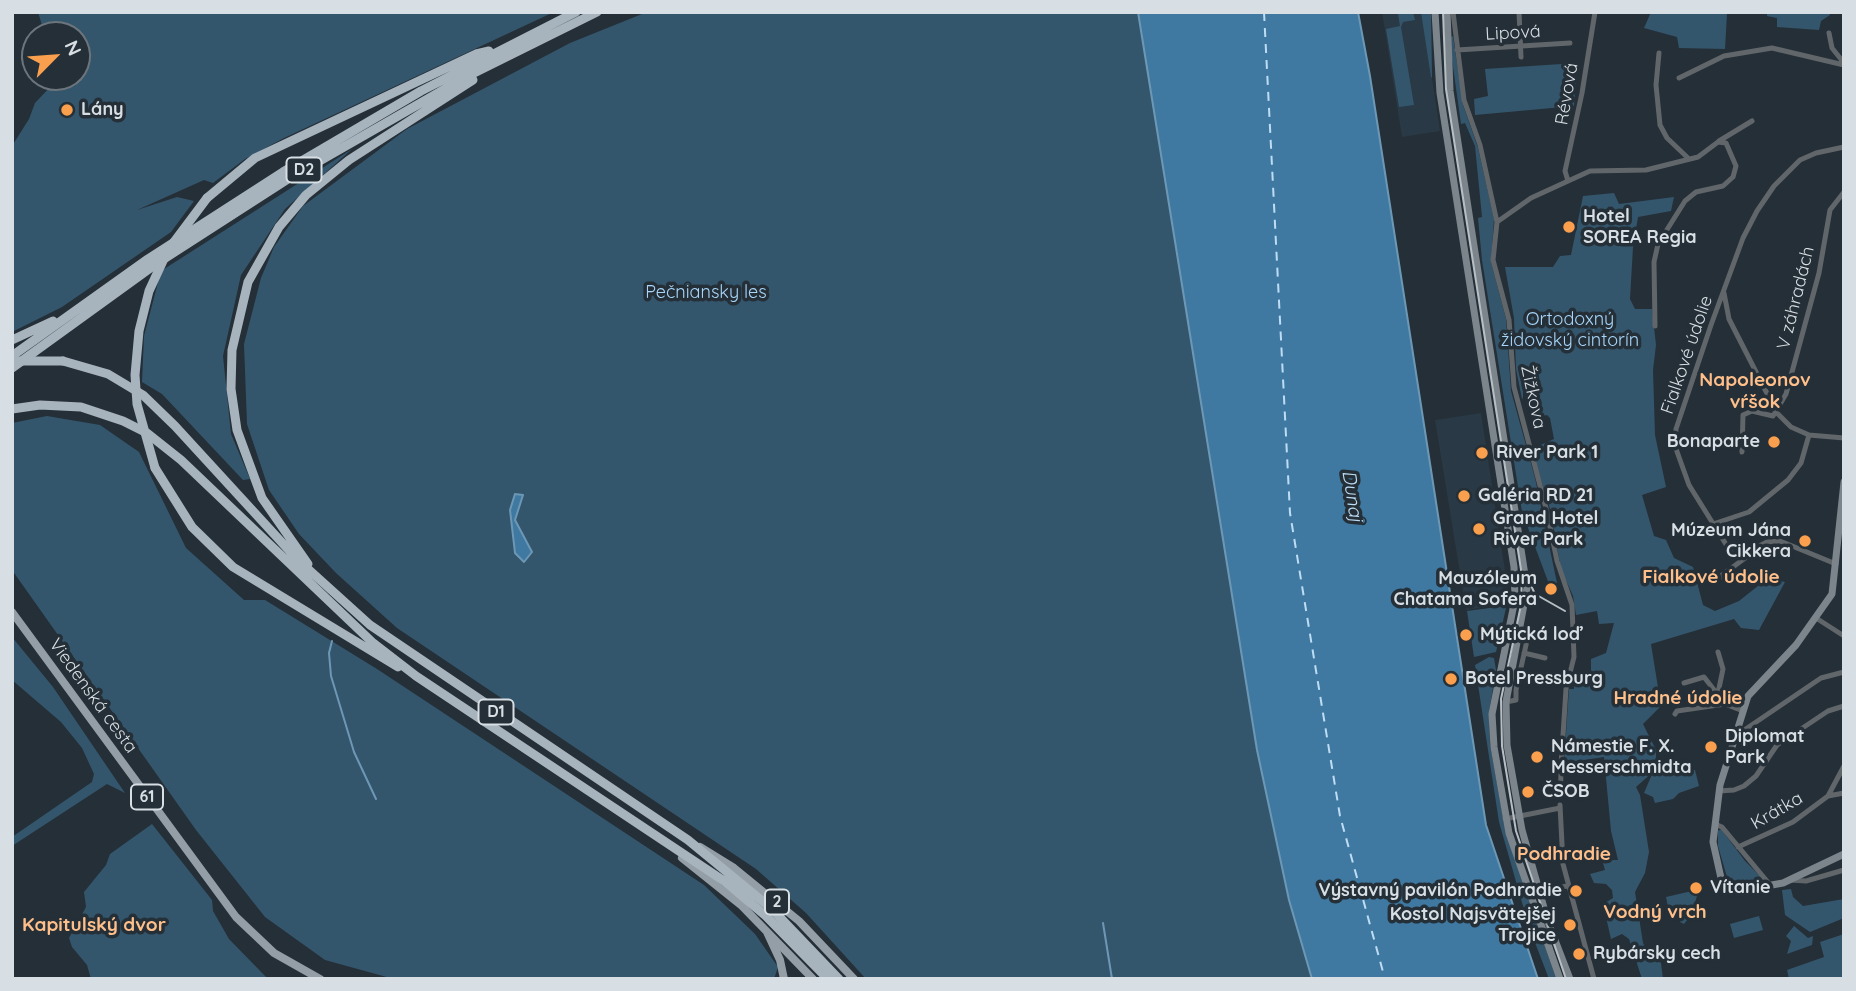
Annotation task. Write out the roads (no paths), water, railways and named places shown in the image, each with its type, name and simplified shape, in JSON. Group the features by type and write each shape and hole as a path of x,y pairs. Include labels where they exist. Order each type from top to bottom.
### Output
{"highway":[{"name":"D2","path":"12,359 74,311 283,172 400,103 576,12"},
{"name":"D2","path":"12,368 153,266 288,179 516,51 597,12"},
{"path":"416,676 264,588 233,567 192,527 155,468 142,430 136,389 139,331 158,269 187,221 207,198 237,171 273,149 476,54 504,47"},
{"path":"313,571 262,498 237,430 232,389 232,350 242,300 254,268 278,227 323,180 415,115 494,68 516,51"},
{"path":"12,340 74,311"},
{"path":"12,376 35,350"},
{"path":"12,359 63,361 108,374 153,403 298,559 313,571"},
{"path":"12,409 40,405 81,407 123,421 147,433 181,460 343,617 416,676"},
{"name":"D1","path":"313,571 349,607 391,640 688,840 772,909 839,979"},
{"name":"D1","path":"416,676 662,840 684,851 742,895 828,979"}],"main road":[{"path":"1447,12 1450,91 1485,297 1527,588 1506,702 1507,746 1518,816 1539,892 1570,979"},
{"path":"1435,16 1447,22"},
{"path":"1435,16 1440,93 1516,590 1492,714 1494,747 1505,819 1560,979"},
{"path":"1844,482 1832,594 1796,645 1750,692 1718,791 1714,824 1714,849 1724,882 1738,891 1790,880 1844,854"},
{"name":"Viedenská cesta","path":"12,612 236,917 274,953 320,979"},
{"name":"2","path":"662,840 764,926 813,979"},
{"name":"2","path":"688,840 713,853 776,902 854,979"},
{"name":"2","path":"764,926 780,960 784,979"}],"street":[{"name":"Žižkova","path":"1453,12 1464,100 1480,145 1497,222 1493,260 1509,320 1514,387 1573,617 1574,657 1566,689 1561,766"},
{"path":"1519,12 1521,57"},
{"name":"Révová","path":"1568,181 1565,171 1582,93 1595,12"},
{"path":"1446,34 1455,30 1447,22"},
{"path":"1829,33 1832,48 1844,64"},
{"name":"Lipová","path":"1457,50 1570,43"},
{"path":"1679,78 1724,56 1772,48 1844,64"},
{"path":"1659,53 1656,85 1660,125 1667,138 1688,158"},
{"path":"1497,222 1531,198 1594,171 1646,170 1701,155 1752,121"},
{"path":"1655,326 1654,262 1658,244 1667,225 1696,192 1724,186 1733,177 1735,166 1730,147 1718,142"},
{"name":"Fialkové údolie","path":"1767,542 1734,555 1689,485 1675,446 1676,429 1749,225 1774,186 1800,160 1816,153 1844,147"},
{"name":"V záhradách","path":"1777,413 1786,394 1819,273 1830,210 1844,192"},
{"path":"1724,290 1729,318 1777,413 1791,427 1809,435 1844,438"},
{"path":"1472,299 1485,297"},
{"path":"1711,325 1718,318 1729,318"},
{"path":"1760,413 1772,403"},
{"path":"1742,452 1741,418 1749,411 1773,416 1777,413"},
{"path":"1713,524 1749,512 1788,480 1801,463 1809,435"},
{"path":"1725,582 1722,575 1767,542 1789,543 1816,558 1836,564"},
{"path":"1816,618 1844,636"},
{"path":"1506,702 1516,700 1528,636"},
{"path":"1718,652 1723,669 1718,693"},
{"path":"1524,653 1545,658"},
{"path":"1734,737 1820,679 1844,672"},
{"path":"1684,683 1704,677 1725,704"},
{"path":"1675,714 1677,711 1725,704 1743,711"},
{"path":"1718,791 1734,790 1747,784 1777,745 1826,712 1844,706"},
{"path":"1494,747 1507,746"},
{"path":"1828,796 1844,766"},
{"path":"1560,797 1561,774"},
{"path":"1828,796 1844,793"},
{"name":"Krátka","path":"1738,847 1793,822 1828,796"},
{"path":"1505,819 1560,806 1562,857 1567,886 1592,978"},
{"path":"1714,824 1722,827 1771,886"},
{"path":"1562,857 1610,852"},
{"path":"1790,880 1806,881 1844,870"},
{"path":"1539,892 1567,886"}],"water":[{"name":"Dunaj","path":"1138,12 1358,12 1486,825 1538,979 1312,979 1289,900 1257,750"},
{"path":"515,494 523,495 515,520 532,552 524,562 515,553 510,510"}],"waterway":[{"path":"332,641 329,653 331,676 354,752 376,799"},
{"path":"1103,923 1112,979"}],"tram line":[{"path":"1443,12 1446,89 1522,576 1521,605 1501,699 1502,746 1516,831 1566,979"},
{"path":"1526,575 1535,594 1565,611"}],"place":[{"name":"Lány","path":"67,110"},
{"name":"Hotel SOREA Regia","path":"1569,227"},
{"name":"Bonaparte","path":"1774,442"},
{"name":"River Park 1","path":"1482,453"},
{"name":"Galéria RD 21","path":"1464,496"},
{"name":"Grand Hotel River Park","path":"1479,529"},
{"name":"Múzeum Jána Cikkera","path":"1805,541"},
{"name":"Mauzóleum Chatama Sofera","path":"1551,589"},
{"name":"Mýtická loď","path":"1466,635"},
{"name":"Botel Pressburg","path":"1451,679"},
{"name":"Diplomat Park","path":"1711,747"},
{"name":"Námestie F. X. Messerschmidta","path":"1537,757"},
{"name":"ČSOB","path":"1528,792"},
{"name":"Vítanie","path":"1696,888"},
{"name":"Výstavný pavilón Podhradie","path":"1576,891"},
{"name":"Kostol Najsvätejšej Trojice","path":"1570,925"},
{"name":"Rybársky cech","path":"1579,954"}],"district":[{"name":"Napoleonov vŕšok","path":"1755,391"},
{"name":"Fialkové údolie","path":"1711,577"},
{"name":"Hradné údolie","path":"1678,698"},
{"name":"Podhradie","path":"1564,854"},
{"name":"Vodný vrch","path":"1655,912"},
{"name":"Kapitulský dvor","path":"94,925"}],"park label":[{"name":"Pečniansky les","path":"706,293"},
{"name":"Ortodoxný židovský cintorín","path":"1570,330"}]}
